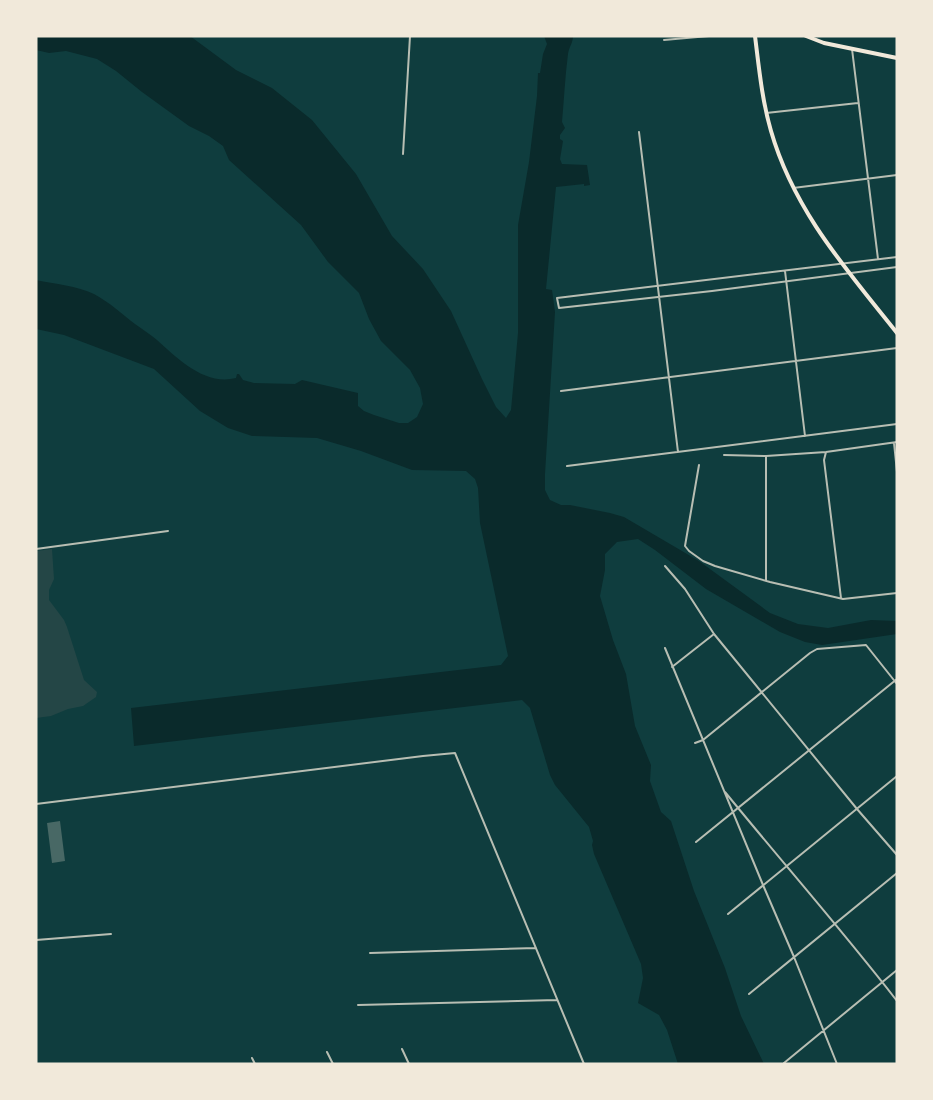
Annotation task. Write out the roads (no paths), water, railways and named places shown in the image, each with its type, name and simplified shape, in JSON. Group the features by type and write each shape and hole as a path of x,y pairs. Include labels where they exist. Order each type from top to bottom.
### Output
{"main road":[{"path":"755,36 762,96 780,159 818,232 897,333"},
{"path":"806,36 824,43 897,58"}],"street":[{"path":"403,154 410,36"},
{"path":"664,40 709,36"},
{"path":"852,49 878,259"},
{"path":"766,113 858,103"},
{"path":"639,132 678,452"},
{"path":"794,188 897,175"},
{"path":"897,257 557,298 559,308 897,267"},
{"path":"785,271 805,436"},
{"path":"561,391 897,348"},
{"path":"567,466 897,424"},
{"path":"724,455 766,456 826,452 895,442 897,472"},
{"path":"826,452 824,460 841,598"},
{"path":"766,456 766,580"},
{"path":"699,465 685,546 703,561 766,580 841,598 850,599 897,592"},
{"path":"36,549 168,531"},
{"path":"665,566 685,589 714,634 897,855"},
{"path":"672,667 714,634"},
{"path":"695,743 703,740 817,649 866,645 896,681 696,842"},
{"path":"665,648 837,1064"},
{"path":"36,804 455,753 584,1064"},
{"path":"728,914 897,776"},
{"path":"723,790 897,1001"},
{"path":"749,994 897,873"},
{"path":"36,940 111,934"},
{"path":"370,953 536,948"},
{"path":"784,1063 897,970"},
{"path":"358,1005 557,1000"},
{"path":"402,1049 409,1064"},
{"path":"327,1052 333,1064"},
{"path":"252,1058 255,1064"}]}
